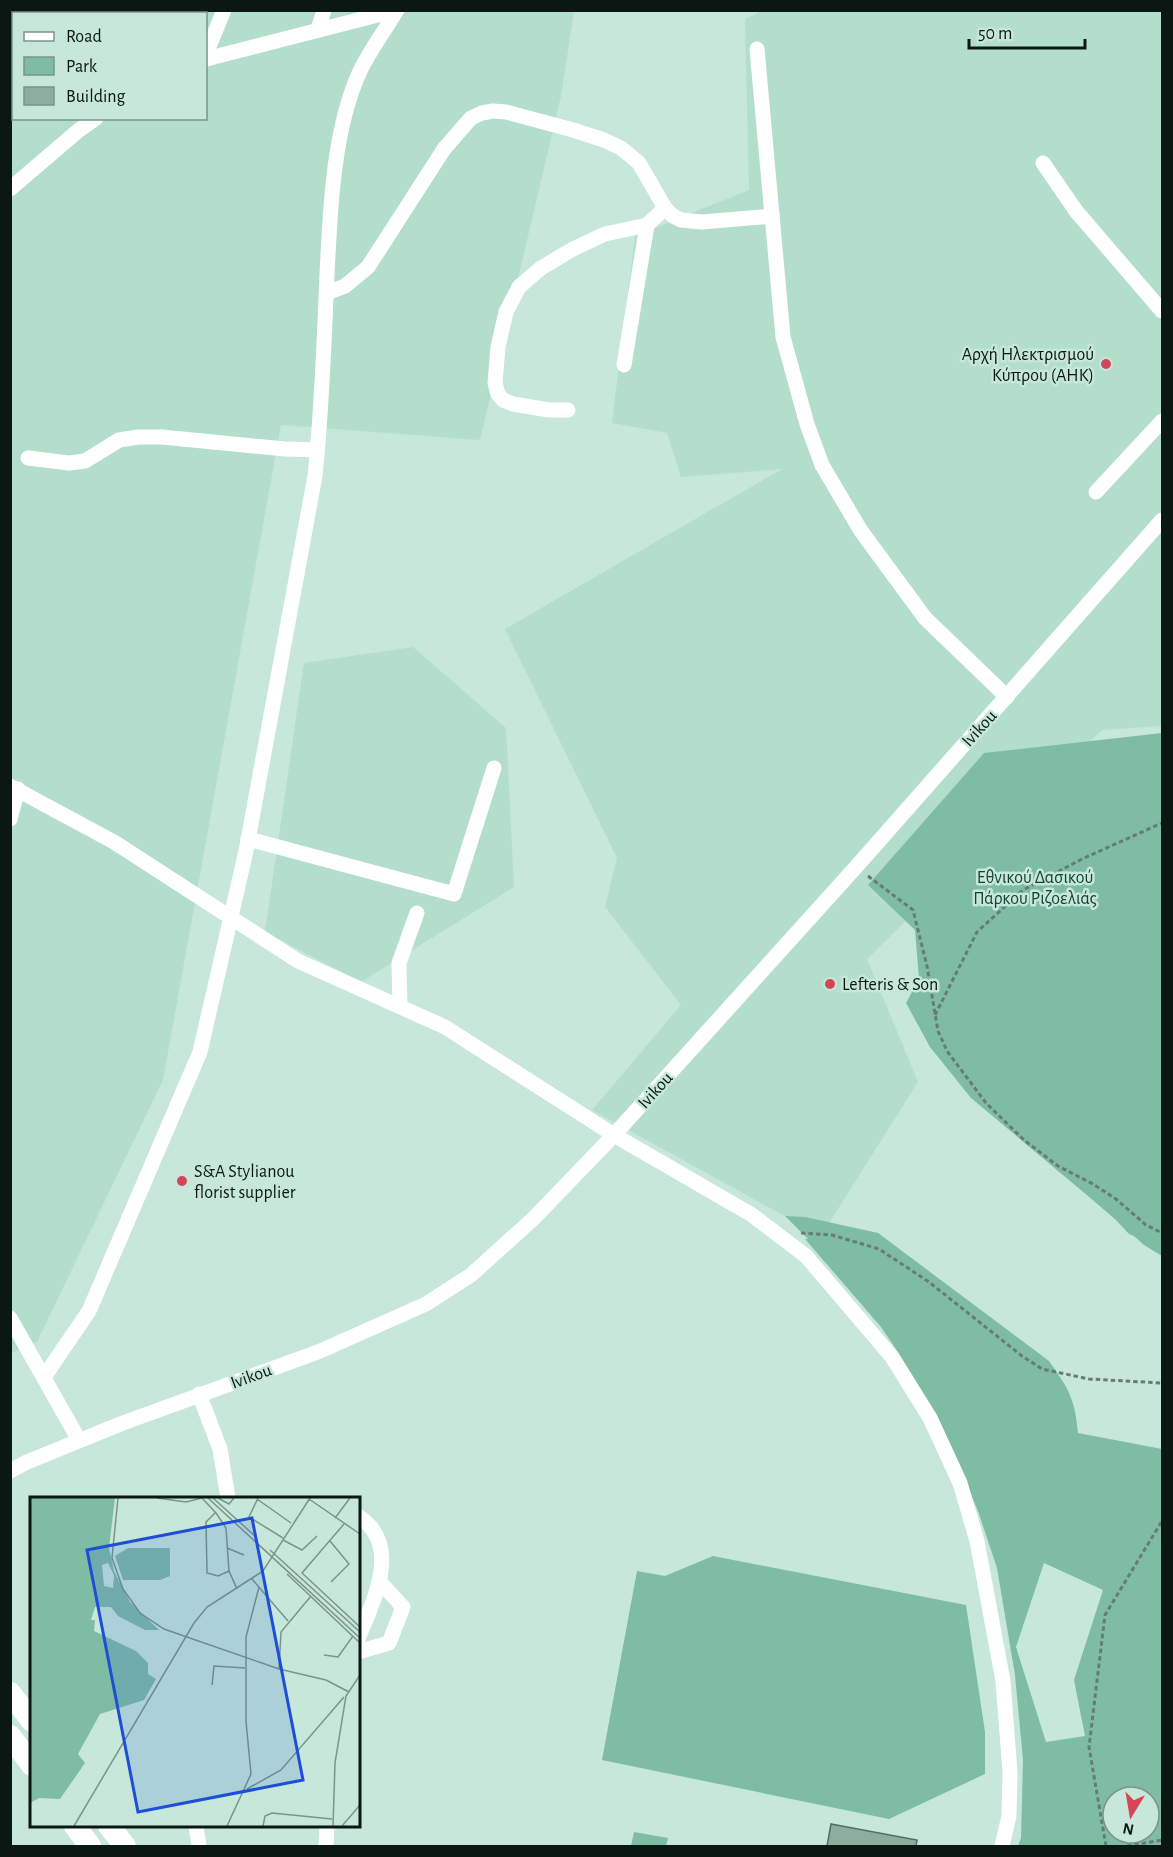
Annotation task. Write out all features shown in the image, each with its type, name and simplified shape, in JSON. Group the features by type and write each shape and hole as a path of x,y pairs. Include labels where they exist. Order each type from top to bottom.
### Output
{"highway":[{"path":"10,1693 30,1718"},
{"path":"10,1736 30,1762"},
{"path":"76,1827 90,1846"},
{"path":"110,1827 125,1846"}],"street":[{"path":"207,52 224,10"},
{"path":"318,30 324,10"},
{"path":"207,59 397,10"},
{"path":"44,1377 89,1311 200,1052 248,839 315,476 330,213 335,168 347,110 361,70 397,10"},
{"path":"758,49 783,337 807,424 822,465 861,531 925,618 1007,697"},
{"path":"327,293 345,286 368,267 444,149 471,118 493,111 506,112 573,130 621,148 639,163 665,208 681,220 702,222 772,216"},
{"path":"10,189 93,120"},
{"path":"1042,163 1076,211 1162,311"},
{"path":"568,410 549,410 513,404 498,394 495,383 498,346 506,312 519,287 541,268 605,234 647,225 665,208"},
{"path":"624,365 647,225"},
{"path":"1096,492 1162,422"},
{"path":"28,458 69,463 85,461 119,440 138,437 317,450"},
{"name":"Ivikou","path":"10,1471 79,1440 318,1352 426,1304 471,1275 534,1218 614,1135 856,867 1162,520"},
{"path":"248,839 454,894 494,768"},
{"path":"10,819 14,788 114,842 298,961 445,1027 614,1135 752,1215 807,1256 891,1357 930,1418 960,1483 977,1541 1003,1681 1010,1772 1009,1816 1002,1846"},
{"path":"400,1006 399,963 417,913"},
{"path":"10,1318 79,1440"},
{"path":"199,1394 220,1449 228,1497"},
{"path":"360,1518 377,1532 381,1542 381,1583 360,1634"},
{"path":"360,1651 389,1643 403,1606 381,1583"},
{"path":"196,1827 199,1846"},
{"path":"326,1846 327,1827"}],"path":[{"path":"934,1017 977,932 1023,890 1082,859 1162,823"},
{"path":"856,867 913,910 927,966 934,1017 947,1051 986,1103 1024,1140 1058,1166 1093,1184 1116,1199 1146,1225 1162,1233"},
{"path":"782,1237 802,1233 832,1235 879,1249 929,1282 1022,1356 1042,1369 1089,1379 1162,1383"},
{"path":"1106,1846 1089,1747 1105,1615 1162,1521"},
{"path":"1127,1846 1162,1840"}],"shaded area":[{"path":"764,10 1162,11 1162,726 1102,730 867,959 918,1082 821,1236 592,1110 681,1005 605,907 617,858 505,629 782,469 681,477 667,433 612,423 635,236 749,190 745,19"},
{"path":"11,11 574,11 561,96 480,440 281,425 163,1080 37,1342 11,1353"},
{"path":"413,647 506,728 514,887 361,982 265,932 304,663"}],"green space":[{"name":"Εθνικού Δασικού Πάρκου Ριζοελιάς","path":"1162,733 1162,1256 1129,1234 1116,1220 971,1098 930,1047 906,1003 919,979 915,930 868,885 984,753"},
{"path":"785,1216 805,1217 878,1233 1049,1361 1070,1395 1078,1433 1162,1449 1162,1846 1018,1846 1021,1838 1023,1760 1015,1675 997,1568 978,1511 931,1407 898,1352 881,1327 805,1239 808,1239","holes":["1044,1563 1103,1590 1074,1680 1085,1736 1046,1742 1016,1647"]},
{"path":"713,1556 966,1605 985,1732 985,1774 889,1819 602,1760 637,1571 665,1576"},
{"path":"634,1832 668,1838 666,1846 631,1846"}],"building":[{"path":"831,1824 917,1840 916,1846 827,1846"}],"place":[{"name":"Αρχή Ηλεκτρισμού Κύπρου (ΑΗΚ)","path":"1106,364"},
{"name":"Lefteris & Son","path":"830,984"},
{"name":"S&A Stylianou florist supplier","path":"182,1181"}]}
